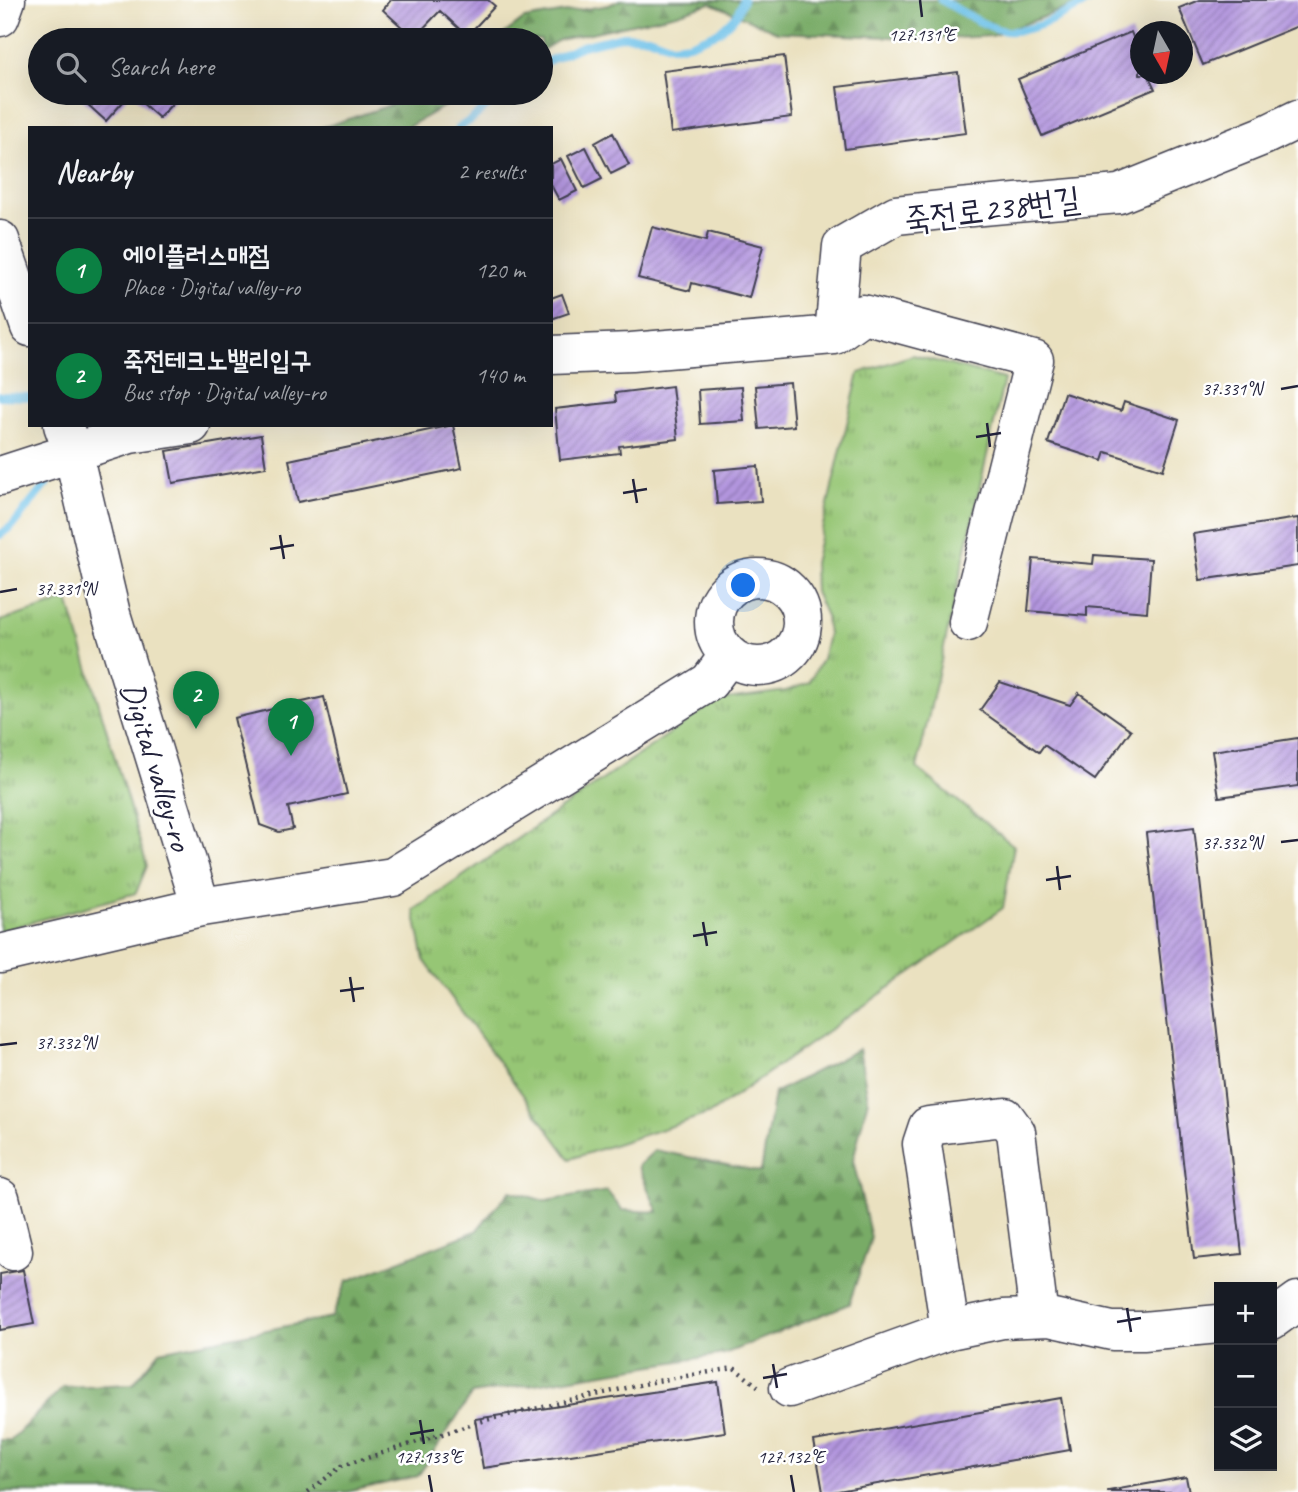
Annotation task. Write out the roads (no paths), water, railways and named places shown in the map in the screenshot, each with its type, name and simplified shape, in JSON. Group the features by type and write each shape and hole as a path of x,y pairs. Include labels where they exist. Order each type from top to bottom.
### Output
{"street":[{"path":"0,17 6,0"},
{"name":"죽전로238번길","path":"834,335 842,246 896,215 1119,194 1264,136 1298,119"},
{"path":"0,240 28,321"},
{"path":"553,355 631,352 834,335 863,314 1034,360 968,622"},
{"path":"0,476 69,447 177,427"},
{"name":"Digital valley-ro","path":"69,447 111,614 201,907"},
{"path":"0,954 201,907 393,877 709,682 729,655"},
{"path":"950,1330 922,1144 928,1126 1005,1117 1016,1132 1039,1317"},
{"path":"0,1198 13,1251"},
{"path":"1277,1316 1298,1301"},
{"path":"789,1388 950,1330 1003,1319 1049,1317 1112,1331 1214,1324"}],"waterway":[{"path":"553,59 582,46 623,36 648,37 672,46 689,44 719,32 736,16 743,0"},
{"path":"941,0 982,23 1006,31 1040,25 1092,0"},
{"path":"461,126 488,105"},
{"path":"0,396 28,397"},
{"path":"0,535 13,525 56,472"}],"place":[{"name":"죽전테크노밸리입구","path":"196,729"},
{"name":"에이플러스매점","path":"291,756"}]}
